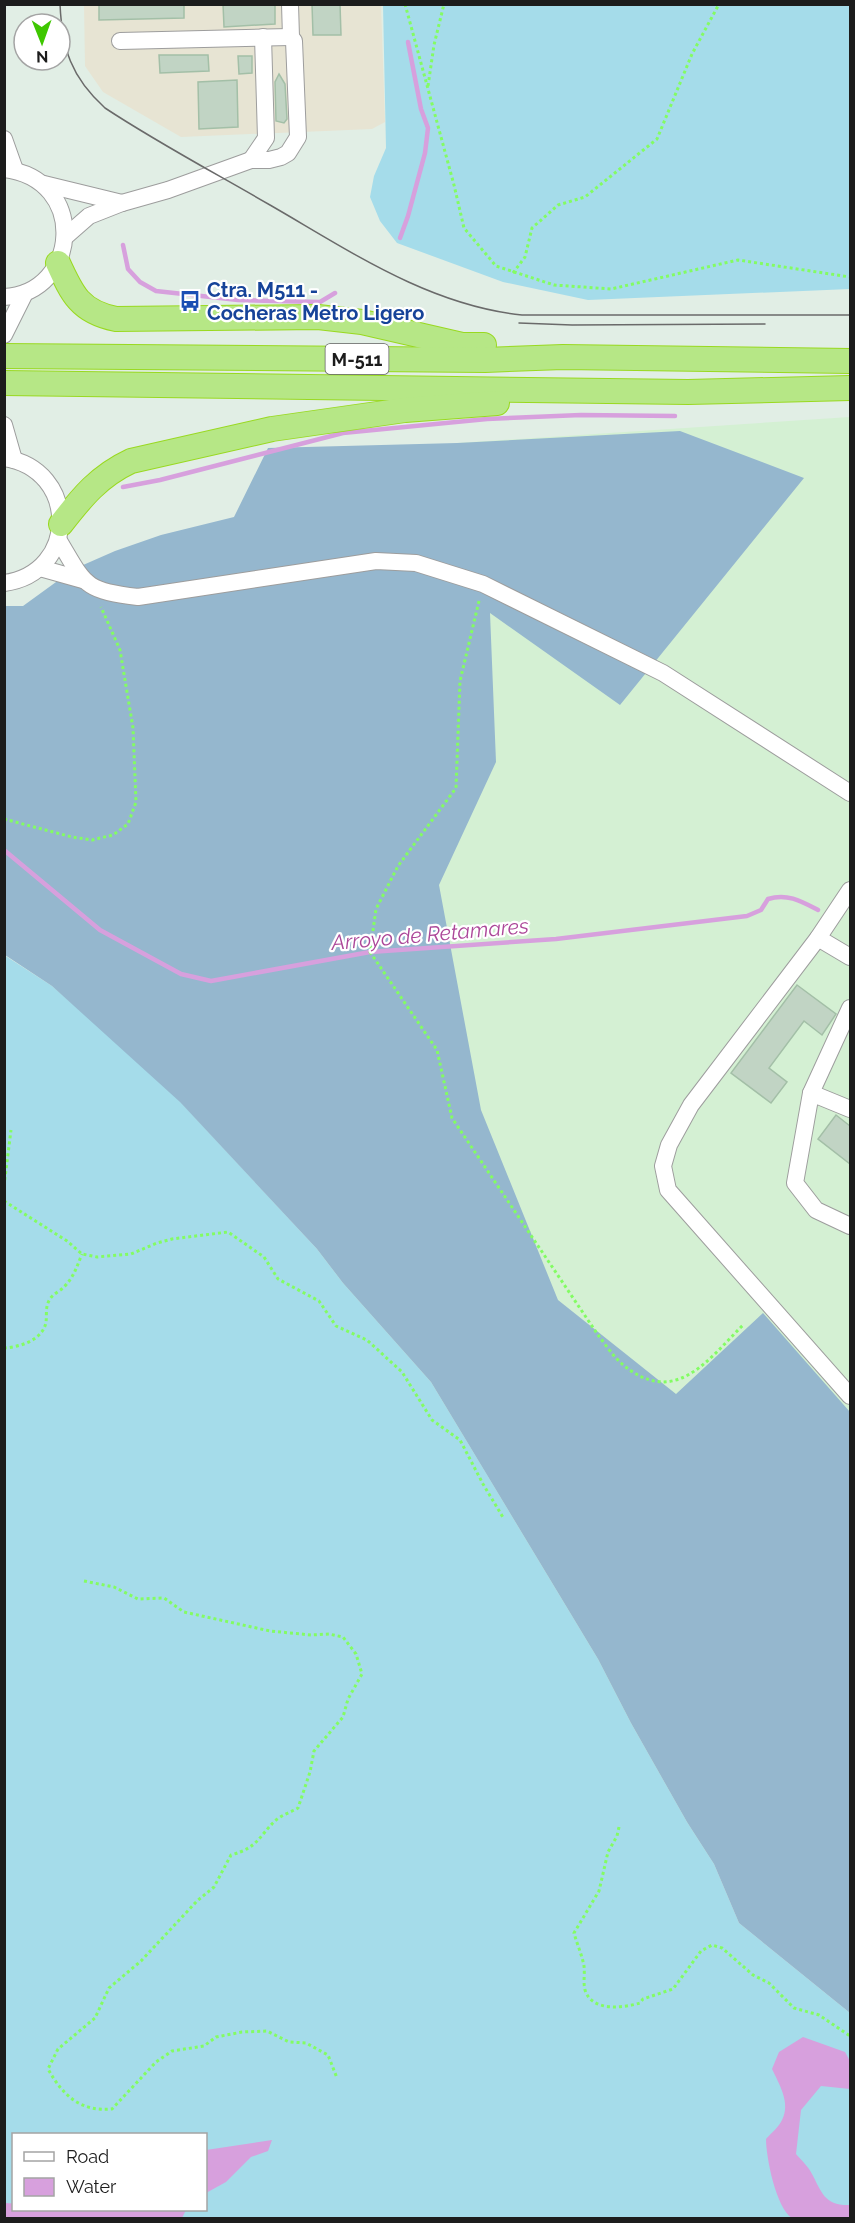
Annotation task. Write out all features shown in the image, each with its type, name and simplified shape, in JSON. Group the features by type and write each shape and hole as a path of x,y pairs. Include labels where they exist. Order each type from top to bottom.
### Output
{"highway":[{"path":"58,262 82,304 91,312 116,319 318,317 362,322 462,345 500,346 563,357"},
{"name":"M-511","path":"4,356 485,360 563,357 850,361"},
{"name":"M-511","path":"4,383 688,392 850,388"},
{"path":"60,532 86,492 111,472 131,461 235,436 415,409 467,404 609,399 688,392"}],"street":[{"path":"65,237 89,216 122,203 168,190 251,160 281,158 288,153 298,137 290,4"},
{"path":"251,160 266,138 263,37"},
{"path":"120,41 291,37"},
{"path":"4,139 10,170 45,184 122,203"},
{"path":"4,297 25,292 44,280 58,262 65,237 63,221 55,196 45,184"},
{"path":"4,335 25,292"},
{"path":"4,425 9,459 39,473 49,484 60,510 60,532 54,550 40,568 27,577 4,584"},
{"path":"60,532 86,584"},
{"path":"40,568 107,593 138,597 376,561 416,563 483,584 663,673 850,793"},
{"path":"850,890 818,938 691,1105 669,1144 663,1167 668,1190 850,1396"},
{"path":"818,938 850,957"},
{"path":"850,1008 811,1093 795,1183 816,1210 850,1226"},
{"path":"811,1093 850,1109"}],"path":[{"path":"405,4 464,228 496,266 554,285 611,289 738,260 850,277"},
{"path":"428,88 434,45 444,4"},
{"path":"513,273 525,257 532,228 558,205 585,198 657,139 692,54 719,4"},
{"path":"4,819 92,840 113,836 128,824 136,802 133,728 120,650 86,584"},
{"path":"483,584 460,681 456,788 398,866 376,909 370,952 437,1050 452,1118 598,1335 621,1363 644,1378 665,1382 680,1380 698,1370 743,1325"},
{"path":"4,1186 11,1130"},
{"path":"4,1201 67,1241 82,1254 97,1257 117,1257 172,1239 228,1232 264,1257 278,1279 319,1301 336,1326 367,1340 402,1372 432,1420 460,1440 504,1518"},
{"path":"4,1348 27,1343 40,1335 46,1324 46,1309 50,1299 75,1275 82,1254"},
{"path":"84,1581 114,1587 138,1599 164,1598 184,1612 270,1631 311,1635 329,1634 343,1637 356,1654 362,1674 348,1699 343,1717 314,1751 310,1772 298,1808 277,1819 261,1839 243,1852 231,1855 214,1887 141,1961 109,1988 95,2018 58,2049 48,2069 55,2082 78,2104 96,2111 112,2109 156,2062 172,2051 204,2046 216,2037 242,2032 267,2031 289,2042 306,2043 328,2055 336,2078"},
{"path":"619,1827 608,1852 599,1891 574,1934 584,1965 585,1989 590,1999 605,2006 624,2008 673,1989 701,1951 712,1945 722,1948 753,1976 769,1983 794,2008 819,2015 850,2036"}],"shaded area":[{"path":"84,5 381,5 385,122 372,129 181,137 103,92 85,66"},
{"path":"383,5 850,5 850,289 588,300 503,282 397,243 380,221 370,197 374,176 386,148"},
{"path":"850,417 850,2013 714,1864 687,1822 598,1659 431,1382 343,1283 317,1249 457,443"},
{"path":"680,431 804,478 620,705 490,613 496,762 439,885 481,1110 558,1300 676,1394 763,1313 850,1412 850,2013 739,1923 714,1864 687,1822 598,1659 431,1382 343,1283 317,1249 180,1102 52,986 5,955 4,606 23,606 74,569 115,551 161,535 234,517 268,448 457,443"},
{"path":"4,955 52,986 161,1081 317,1249 343,1283 431,1382 598,1659 687,1822 714,1864 739,1923 850,2013 850,2218 5,2218"}],"water":[{"path":"803,2037 845,2052 850,2061 850,2089 821,2086 801,2110 796,2154 809,2168 825,2197 835,2203 850,2205 850,2218 792,2218 781,2204 773,2182 766,2139 781,2123 785,2100 772,2069 779,2052"},
{"path":"272,2140 268,2151 251,2157 226,2182 207,2192 207,2150"},
{"path":"83,2211 186,2211 182,2218 75,2218"}],"building":[{"path":"99,4 184,4 184,18 99,20"},
{"path":"223,4 275,4 275,24 224,27"},
{"path":"312,4 340,4 341,35 313,35"},
{"path":"159,55 208,55 209,71 160,73"},
{"path":"238,56 252,56 252,73 239,74"},
{"path":"279,74 285,84 287,119 284,123 276,121 275,82"},
{"path":"237,80 238,127 199,129 198,82"},
{"path":"797,985 836,1014 822,1035 804,1021 769,1068 787,1082 771,1103 731,1073"},
{"path":"836,1115 850,1126 850,1164 818,1139"}],"waterway":[{"path":"400,238 425,153 428,128 421,109 408,42"},
{"path":"123,245 128,269 140,282 156,291 238,300 320,302 335,293"},
{"path":"123,487 160,480 343,433 487,419 581,415 675,416"},
{"name":"Arroyo de Retamares","path":"4,850 100,930 181,974 211,981 370,952 556,939 747,916 761,910 768,899 775,897 794,899 818,910"},
{"path":"4,2211 40,2213 51,2211"},
{"path":"67,2211 80,2214"}],"tram line":[{"path":"60,4 63,35 70,61 84,85 105,108 166,146 360,257 422,288 487,309 522,315 850,315"},
{"path":"519,323 765,324"}],"place":[{"name":"Ctra. M511 - Cocheras Metro Ligero","path":"190,301"}]}
